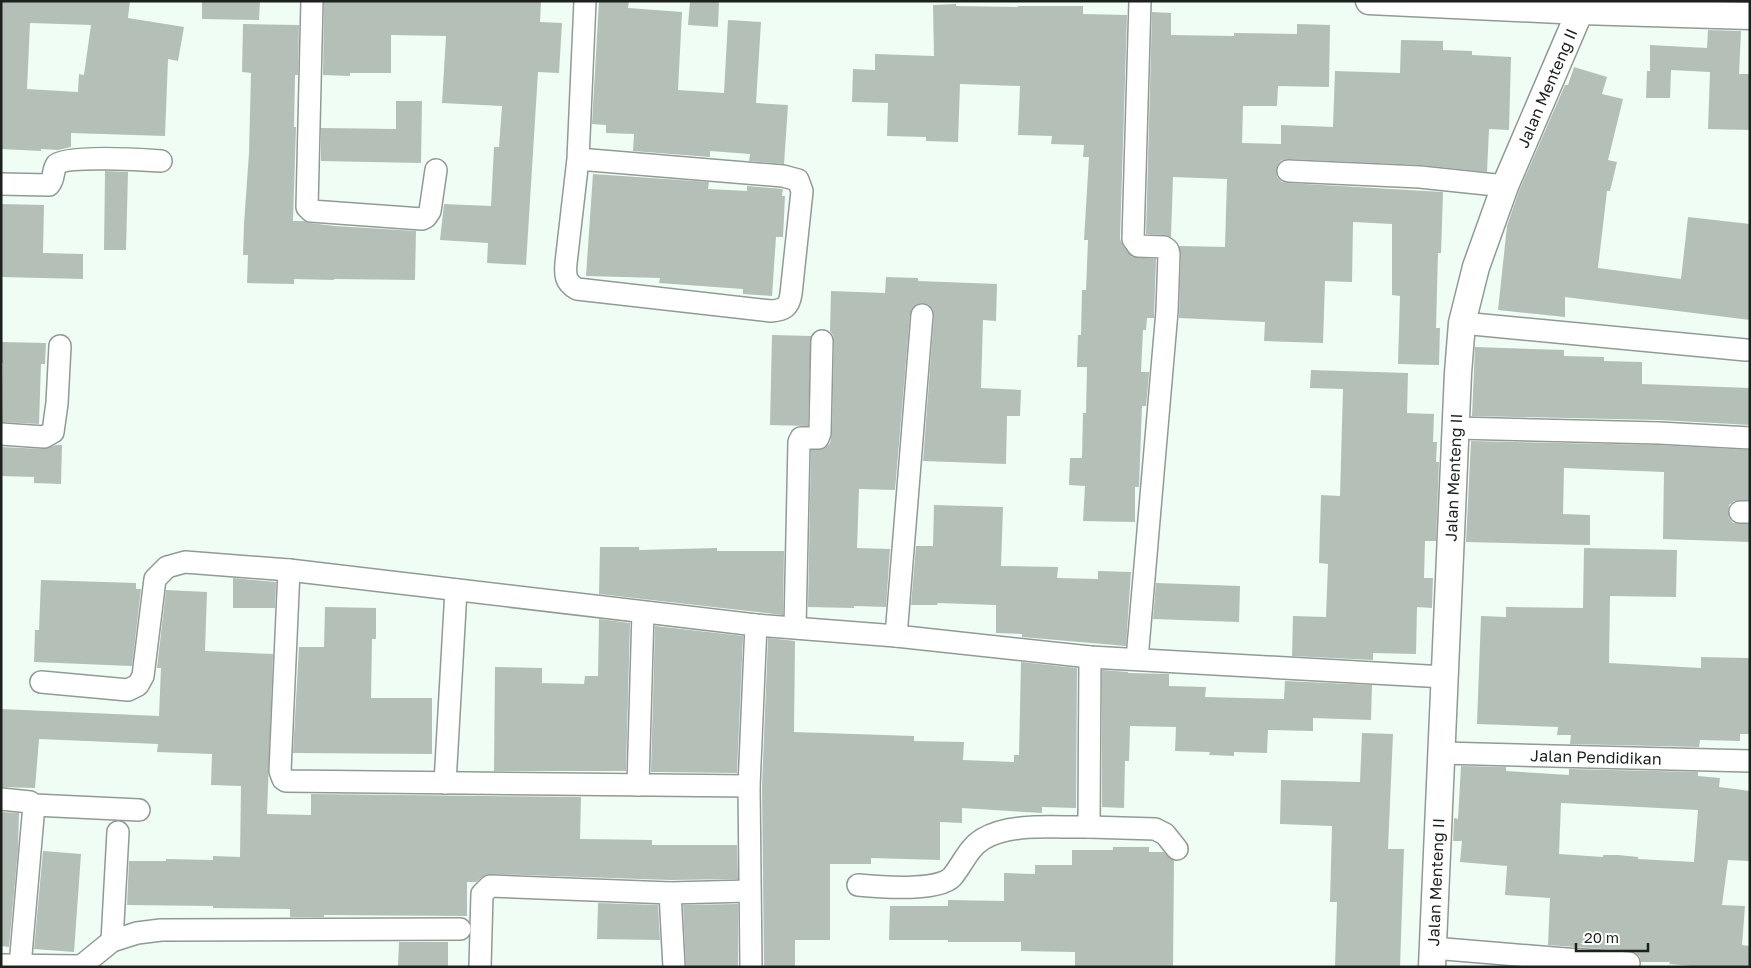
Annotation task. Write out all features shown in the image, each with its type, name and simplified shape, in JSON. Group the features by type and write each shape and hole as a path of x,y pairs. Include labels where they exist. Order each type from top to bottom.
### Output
{"street":[{"path":"312,1 307,207 311,211 422,219 430,211 436,170"},
{"path":"578,159 783,176 798,180 802,191 790,302 780,310 771,310 577,289 567,282 566,263 578,159 585,1"},
{"path":"1137,659 1167,311 1169,254 1168,250 1164,247 1138,246 1133,239 1140,1"},
{"path":"1369,1 1580,11 1617,7 1743,11"},
{"name":"Jalan Menteng II","path":"1433,957 1458,373 1462,323 1476,267 1505,186 1580,11"},
{"path":"1,184 49,185 52,182 55,166 61,161 110,159 161,161"},
{"path":"1288,171 1420,177 1505,186"},
{"path":"896,636 922,315"},
{"path":"1462,323 1746,350"},
{"path":"795,627 799,442 802,438 818,438 820,433 822,341"},
{"path":"1,434 44,437 53,432 58,403 60,346"},
{"path":"1457,428 1750,438"},
{"path":"41,682 128,690 138,685 143,676 155,579 167,567 185,562 289,570 756,625 896,636 1090,657 1445,677"},
{"path":"289,570 280,771 283,779 291,782 749,786"},
{"path":"445,783 456,590"},
{"path":"638,785 643,612"},
{"path":"751,967 749,786 756,625"},
{"path":"1089,827 1090,657"},
{"name":"Jalan Pendidikan","path":"1442,753 1750,761"},
{"path":"1,799 30,802 34,805 140,810"},
{"path":"34,805 11,965 80,966 112,941 136,934 162,930 460,929"},
{"path":"858,885 888,888 943,883 951,878 973,847 994,834 1018,828 1089,827 1155,829 1166,834 1177,849"},
{"path":"112,941 118,832"},
{"path":"480,967 482,894 490,886 670,893 749,891"},
{"path":"670,893 674,967"},
{"path":"1433,957 1566,959 1629,963"}],"building":[{"path":"1,1 130,1 128,18 184,27 178,61 168,59 165,136 71,133 71,147 58,150 1,149","holes":["30,23 91,25 84,75 79,74 78,92 27,89"]},
{"path":"202,1 260,1 259,20 202,19"},
{"path":"324,1 541,1 540,22 562,23 559,73 538,72 526,265 487,263 488,243 440,240 444,204 491,206 494,147 499,147 502,106 442,103 446,36 391,35 391,73 350,73 350,76 323,75"},
{"path":"599,1 629,1 628,8 682,12 678,90 724,93 728,20 761,22 756,103 788,105 784,164 749,161 750,154 710,151 710,157 633,151 634,134 606,133 606,125 592,124"},
{"path":"690,1 719,1 718,27 688,25"},
{"path":"956,4 956,6 1018,7 1083,6 1083,14 1127,15 1120,239 1132,257 1156,259 1154,318 1147,318 1146,330 1143,330 1141,372 1149,372 1149,374 1146,406 1142,406 1139,487 1135,487 1135,522 1083,521 1085,486 1069,485 1070,458 1082,458 1083,413 1086,413 1087,367 1077,367 1078,335 1081,335 1082,290 1086,290 1088,240 1084,240 1089,157 1083,157 1084,145 1051,144 1052,136 1018,135 1020,86 960,84 958,142 926,141 926,137 887,136 888,103 852,102 853,69 875,70 875,54 934,56 933,5"},
{"path":"1152,12 1171,13 1171,35 1297,34 1297,24 1330,25 1329,87 1278,86 1277,106 1243,106 1242,143 1281,144 1281,125 1333,127 1335,71 1400,73 1401,40 1443,41 1443,50 1472,51 1472,55 1511,57 1509,130 1489,129 1487,172 1421,165 1289,159 1282,160 1276,170 1277,177 1282,182 1287,183 1443,192 1441,253 1438,253 1436,328 1440,328 1439,365 1398,364 1400,296 1392,295 1392,224 1353,222 1352,282 1325,281 1323,343 1264,341 1265,322 1179,318 1181,254 1179,246 1225,247 1227,179 1173,177 1171,237 1146,234"},
{"path":"243,24 299,25 298,75 295,75 294,127 296,127 293,221 335,226 416,231 415,280 294,279 294,284 247,283 248,255 243,255 249,153 251,73 242,72"},
{"path":"1708,30 1741,31 1739,74 1750,74 1750,130 1708,129 1710,72 1671,70 1670,98 1646,98 1647,71 1650,71 1650,45 1707,48"},
{"path":"1574,67 1607,77 1602,94 1623,99 1608,160 1617,162 1610,191 1607,191 1598,268 1681,279 1688,217 1750,224 1750,320 1565,297 1565,317 1498,310 1507,226 1519,191 1565,85 1568,85"},
{"path":"396,101 422,101 421,163 321,161 321,128 396,129"},
{"path":"105,171 128,172 126,250 104,250"},
{"path":"593,174 709,182 708,189 747,191 747,186 783,189 782,196 785,196 783,237 776,237 772,296 743,294 743,289 659,283 660,278 586,276"},
{"path":"1,204 44,205 43,253 83,254 83,279 1,277"},
{"path":"886,277 918,278 918,281 997,284 996,321 983,320 981,388 1021,390 1020,416 1007,416 1006,464 923,461 934,316 933,310 929,305 917,304 912,308 895,490 859,489 857,548 890,549 886,607 808,607 811,450 825,448 830,443 832,433 834,341 830,331 831,291 885,293"},
{"path":"772,335 811,336 808,426 770,425"},
{"path":"1,342 46,343 45,364 41,364 39,424 2,422 3,363 1,363"},
{"path":"1475,347 1564,350 1564,356 1604,357 1604,361 1642,362 1642,384 1750,388 1750,425 1659,420 1472,416"},
{"path":"1311,370 1408,373 1407,413 1434,414 1433,442 1437,442 1436,462 1439,462 1436,541 1425,541 1424,578 1433,578 1432,608 1417,607 1416,654 1373,653 1373,660 1292,656 1293,616 1326,617 1328,564 1319,563 1321,495 1340,496 1343,389 1310,388"},
{"path":"1471,441 1658,445 1750,450 1750,500 1734,501 1729,505 1728,512 1729,518 1733,523 1750,524 1750,542 1663,539 1664,472 1564,468 1563,514 1590,515 1590,545 1466,542"},
{"path":"62,445 61,484 34,483 34,477 1,476 1,447 43,449"},
{"path":"934,505 1003,507 1001,566 1058,567 1057,578 1098,579 1098,571 1131,572 1126,646 1022,637 1022,634 996,633 996,605 938,603 937,605 911,605 916,546 933,546"},
{"path":"600,547 639,547 639,550 717,548 717,551 784,551 783,615 599,594"},
{"path":"1584,548 1677,550 1676,597 1610,596 1609,663 1701,668 1701,657 1749,658 1750,734 1740,734 1740,741 1700,740 1699,747 1570,744 1571,735 1557,735 1558,727 1477,724 1481,616 1506,617 1506,607 1583,608"},
{"path":"233,578 276,582 275,608 233,608"},
{"path":"41,580 136,583 136,589 141,589 132,666 34,662 35,630 39,630"},
{"path":"1156,583 1240,586 1239,622 1153,619"},
{"path":"166,590 207,592 205,651 273,654 267,814 311,815 311,794 581,797 580,839 652,840 652,845 737,845 738,879 670,880 490,874 485,875 476,882 467,882 467,916 324,915 324,917 290,917 290,909 127,905 129,861 166,861 166,859 213,860 213,856 240,857 241,786 211,785 212,754 157,752 158,744 39,739 35,788 1,787 1,709 159,716 161,668 157,668"},
{"path":"325,607 376,608 376,639 372,639 371,698 432,698 432,754 293,753 299,647 324,647"},
{"path":"599,619 630,623 626,771 494,771 495,667 542,668 542,683 584,684 585,676 598,676"},
{"path":"655,626 743,636 737,773 651,772"},
{"path":"768,638 795,641 794,732 914,736 914,741 964,742 963,760 1014,762 1014,755 1019,755 1021,662 1077,668 1076,808 1042,807 1042,813 962,808 962,823 940,822 940,860 871,858 871,864 830,864 830,940 795,940 795,967 764,967 762,786"},
{"path":"1102,670 1169,674 1169,686 1206,687 1205,697 1284,699 1285,681 1372,685 1371,720 1313,718 1313,731 1268,730 1267,753 1234,752 1234,756 1209,755 1210,752 1175,751 1176,727 1130,726 1129,761 1125,761 1124,808 1102,807"},
{"path":"1362,733 1393,734 1388,849 1404,849 1400,967 1335,967 1337,902 1330,902 1332,826 1280,824 1281,780 1360,782"},
{"path":"1461,766 1506,767 1506,771 1569,775 1569,769 1698,772 1698,776 1720,778 1719,787 1750,791 1750,861 1728,860 1722,905 1745,906 1742,945 1750,946 1750,967 1704,967 1669,964 1670,962 1641,962 1640,957 1636,953 1630,951 1548,945 1550,898 1505,895 1507,866 1460,862 1462,841 1453,841 1454,818 1458,819","holes":["1561,803 1698,810 1694,862 1638,859 1638,857 1618,855 1603,855 1603,857 1559,854"]},
{"path":"1,812 19,813 18,849 9,947 1,946"},
{"path":"1113,847 1149,847 1149,852 1164,852 1174,861 1173,967 1075,967 1075,952 1021,951 1021,942 889,940 890,906 948,906 948,900 1004,901 1004,873 1035,874 1035,865 1072,865 1072,850 1113,850"},
{"path":"43,851 81,854 74,952 34,949"},
{"path":"598,903 658,905 660,940 597,939"},
{"path":"738,904 738,967 686,967 683,905"},
{"path":"399,942 448,942 448,967 398,967"}]}
